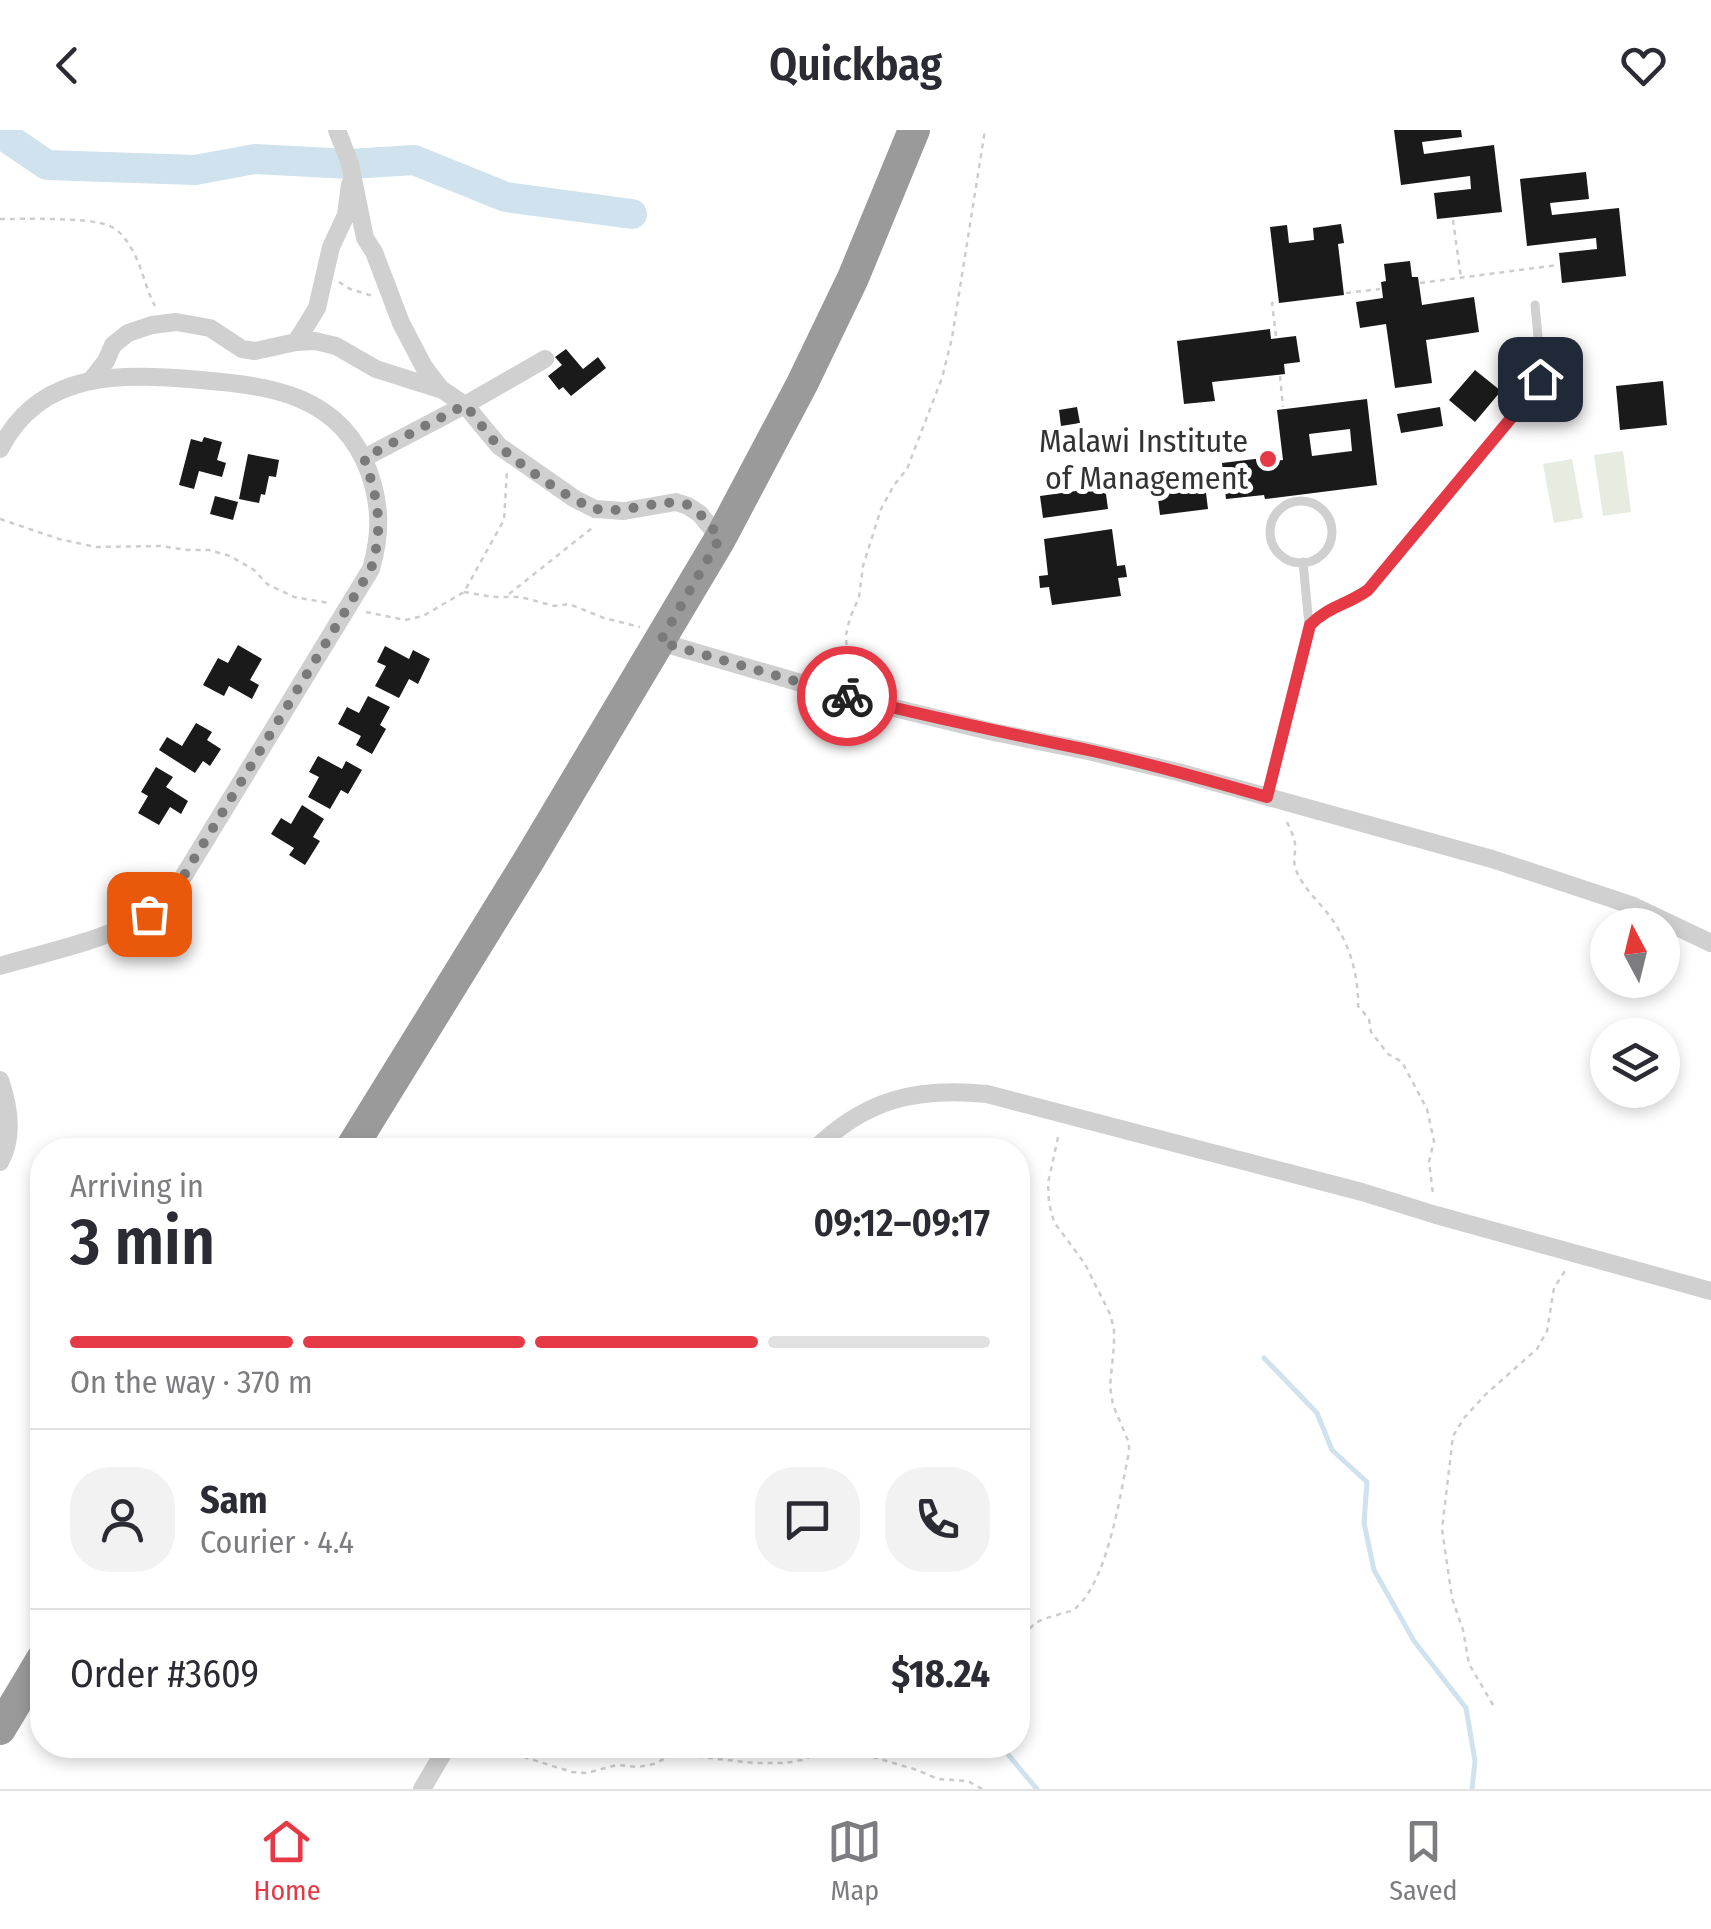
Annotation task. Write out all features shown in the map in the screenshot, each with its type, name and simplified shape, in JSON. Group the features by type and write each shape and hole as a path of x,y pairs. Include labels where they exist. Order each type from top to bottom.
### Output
{"highway":[{"path":"358,1138 720,538 853,278 914,130"},
{"path":"0,1729 30,1679"}],"street":[{"path":"337,130 350,164 365,238 391,301 424,366 441,389"},
{"path":"296,342 317,308 325,266 346,215 350,164"},
{"path":"92,379 113,345 128,333 152,325 176,322 210,328 242,349 254,351 296,342 336,346 376,368 441,389 465,405 499,446 595,509 624,511 676,502 700,514 720,538"},
{"path":"364,458 545,359"},
{"path":"0,449 35,404 52,393 92,379 187,379 259,385 295,396 332,418 350,436 364,458 374,486 380,527 371,569 167,898 122,929 0,966"},
{"path":"662,637 849,697 1178,772 1492,858 1631,905 1711,942"},
{"path":"0,1162 9,1137 1,1087"},
{"path":"826,1138 878,1105 932,1091 987,1094 1362,1192 1711,1291"},
{"path":"422,1789 440,1758"}],"lane":[{"path":"1310,625 1322,613 1355,600 1368,590 1536,388 1541,368 1536,305"},
{"path":"1299,501 1325,512 1332,530 1320,556 1303,562 1281,556 1270,538 1273,518 1280,509 1299,501"},
{"path":"1267,797 1310,625 1303,562"}],"path":[{"path":"849,697 846,634 881,509 907,469 942,378 985,130"},
{"path":"0,219 107,224 122,234 134,252 156,309 176,322"},
{"path":"1453,220 1461,278"},
{"path":"1420,283 1558,265"},
{"path":"325,266 350,289 391,301"},
{"path":"1346,293 1380,289"},
{"path":"1276,336 1272,303 1277,302"},
{"path":"1280,376 1283,407"},
{"path":"0,518 59,539 96,547 209,550 230,556 268,584 294,597 405,620 423,616 464,592 504,520 506,471 499,446"},
{"path":"506,596 590,528"},
{"path":"464,592 521,597 554,606 569,604 662,637"},
{"path":"1287,802 1286,817 1296,845 1295,866 1343,936 1359,991 1358,1006 1388,1054 1402,1062 1427,1109 1434,1141 1429,1162 1436,1215"},
{"path":"1030,1628 1036,1620 1076,1610 1090,1590 1107,1549 1130,1452 1110,1386 1114,1329 1110,1314 1086,1264 1054,1222 1049,1202 1048,1184 1064,1112"},
{"path":"1492,1705 1469,1664 1464,1630 1452,1598 1442,1529 1453,1436 1485,1395 1537,1349 1546,1331 1554,1288 1576,1252"},
{"path":"527,1758 572,1772 616,1765 638,1767 666,1758"},
{"path":"710,1758 754,1763 807,1758"},
{"path":"876,1758 938,1780 968,1781 982,1789"}],"shaded area":[{"path":"1623,451 1631,512 1603,516 1594,455"},
{"path":"1572,459 1583,518 1554,523 1543,464"}],"building":[{"path":"1394,130 1461,130 1462,137 1422,142 1424,154 1494,145 1502,212 1437,219 1434,193 1471,189 1470,176 1401,185"},
{"path":"1586,172 1589,199 1550,203 1552,215 1619,208 1626,276 1562,283 1559,253 1597,249 1596,238 1527,246 1520,179"},
{"path":"1341,224 1344,243 1338,244 1344,295 1279,303 1270,227 1287,225 1289,243 1314,240 1313,228"},
{"path":"1410,261 1412,277 1418,277 1422,305 1474,297 1479,332 1426,340 1432,383 1395,388 1386,324 1360,328 1356,302 1383,298 1384,264"},
{"path":"1270,329 1271,339 1296,336 1300,362 1284,364 1285,374 1212,382 1215,401 1184,404 1177,341"},
{"path":"566,349 583,369 598,357 606,368 571,396 563,387 559,390 548,376 562,365 555,357"},
{"path":"1475,370 1501,391 1475,422 1449,400"},
{"path":"1663,381 1667,425 1620,430 1616,386"},
{"path":"1367,399 1377,485 1265,499 1264,495 1226,499 1222,463 1283,460 1277,410","holes":["1350,429 1352,451 1312,456 1309,434"]},
{"path":"1077,407 1080,423 1061,426 1059,410"},
{"path":"1440,407 1443,426 1401,433 1397,414"},
{"path":"204,437 222,442 217,460 226,463 222,477 199,471 194,489 179,485 191,439 202,442"},
{"path":"248,454 279,460 276,477 269,476 259,503 239,499"},
{"path":"1204,477 1208,509 1160,515 1156,483"},
{"path":"1105,487 1108,509 1043,518 1040,496"},
{"path":"215,496 238,502 233,520 210,514"},
{"path":"1112,529 1117,566 1125,565 1127,577 1118,578 1121,596 1052,605 1049,587 1040,588 1039,576 1048,575 1044,539"},
{"path":"238,645 262,659 250,680 259,685 252,699 229,686 224,696 203,685 218,658 228,663"},
{"path":"385,646 409,659 413,650 430,659 418,684 409,679 399,698 375,686 386,666 377,662"},
{"path":"368,696 390,707 380,725 386,729 372,754 356,745 361,736 338,724 347,707 359,713"},
{"path":"196,723 212,732 207,740 221,749 210,766 203,761 195,773 159,750 167,737 182,746"},
{"path":"318,756 342,769 346,761 362,770 348,794 341,790 330,809 308,797 319,777 309,772"},
{"path":"156,767 173,777 166,787 188,801 181,814 170,807 159,825 138,813 148,796 141,792"},
{"path":"302,805 324,819 313,837 320,841 305,865 289,855 294,848 271,834 281,818 291,824"}],"waterway":[{"path":"0,133 47,165 195,170 255,159 350,164 414,160 506,197 632,214"},
{"path":"1264,1358 1317,1413 1332,1450 1367,1482 1364,1523 1374,1570 1414,1641 1466,1708 1475,1761 1472,1789"},
{"path":"1011,1758 1037,1789"}],"way so far":[{"path":"149,914 180,882 371,569 380,527 374,486 364,458 465,405 499,446 575,499 595,509 624,511 676,502 700,514 720,538 660,642 847,696"}],"place":[{"name":"Malawi Institute of Management","path":"1268,459"}],"route":[{"path":"847,696 988,731 1088,750 1267,797 1310,625 1322,613 1355,600 1368,590 1540,379"}]}
